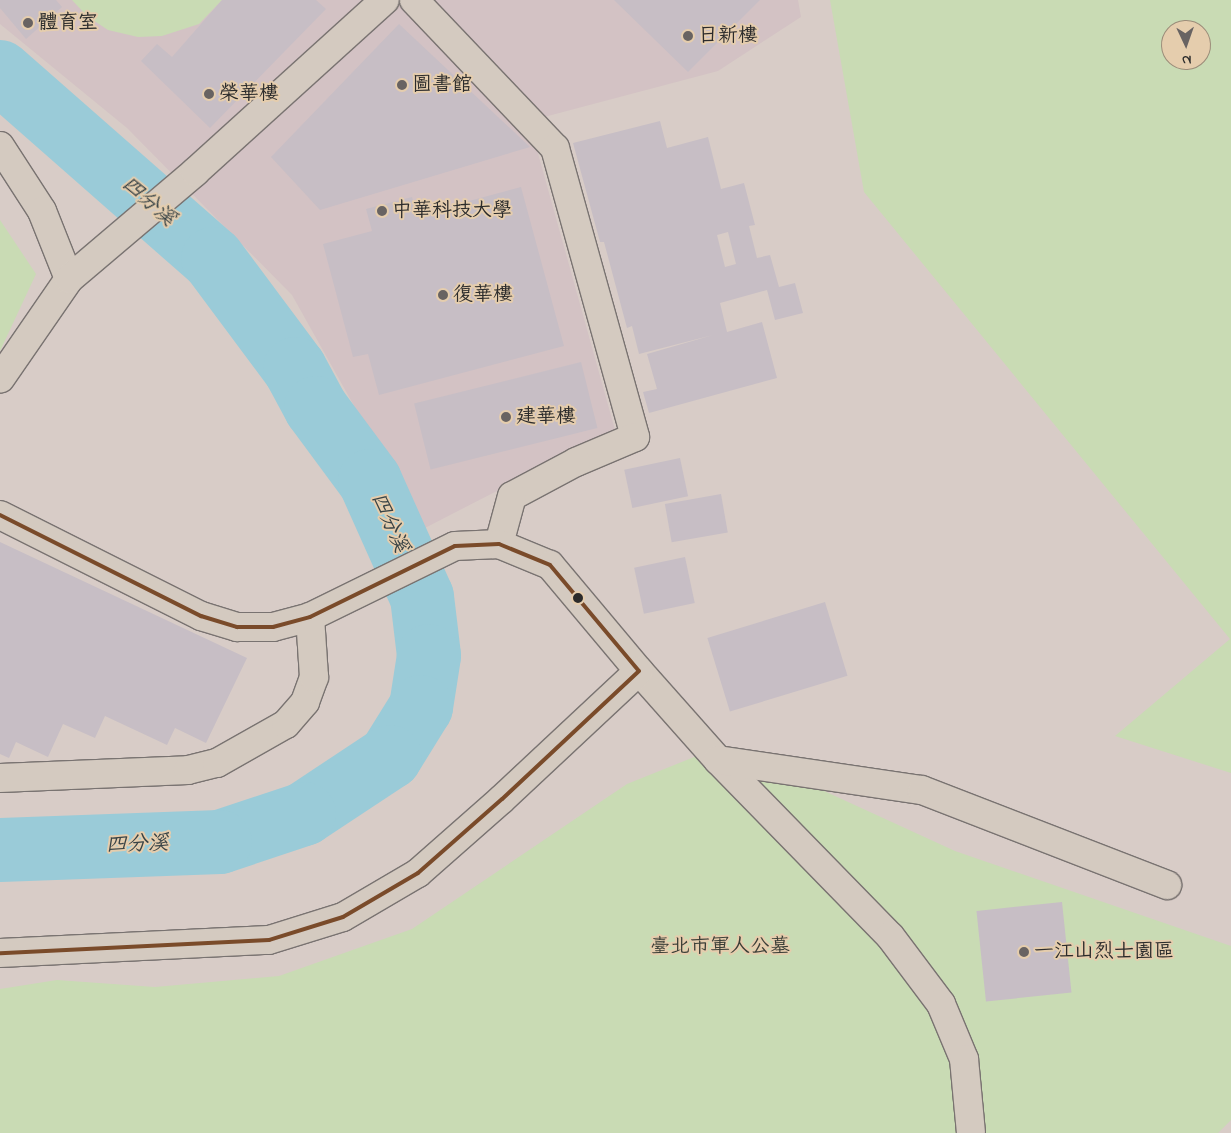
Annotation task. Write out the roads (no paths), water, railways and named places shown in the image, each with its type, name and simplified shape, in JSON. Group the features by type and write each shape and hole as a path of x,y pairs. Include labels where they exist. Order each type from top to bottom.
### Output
{"street":[{"path":"0,379 69,279 195,172 385,0"},
{"path":"414,0 555,148 635,437 576,462 512,496 499,544"},
{"path":"0,146 42,211 69,279"},
{"path":"0,515 201,616 237,627 273,627 310,617 455,546 499,544 550,565 639,671 718,760 890,936 941,1004 964,1059 971,1133"},
{"path":"0,778 188,770 217,763 286,724 305,702 314,677 310,617"},
{"path":"0,953 269,940 343,917 418,873 509,792 639,671"},
{"path":"718,760 922,790 1168,885"}],"waterway":[{"name":"四分溪","path":"0,72 213,259 295,369 316,408 370,481 422,597 429,656 421,707 390,757 304,814 220,842 0,850"}],"place":[{"name":"體育室","path":"28,23"},
{"name":"日新樓","path":"688,36"},
{"name":"圖書館","path":"402,85"},
{"name":"榮華樓","path":"209,94"},
{"name":"中華科技大學","path":"382,211"},
{"name":"復華樓","path":"443,295"},
{"name":"建華樓","path":"506,417"},
{"name":"一江山烈士園區","path":"1024,952"}],"park label":[{"name":"臺北市軍人公墓","path":"720,947"}]}
